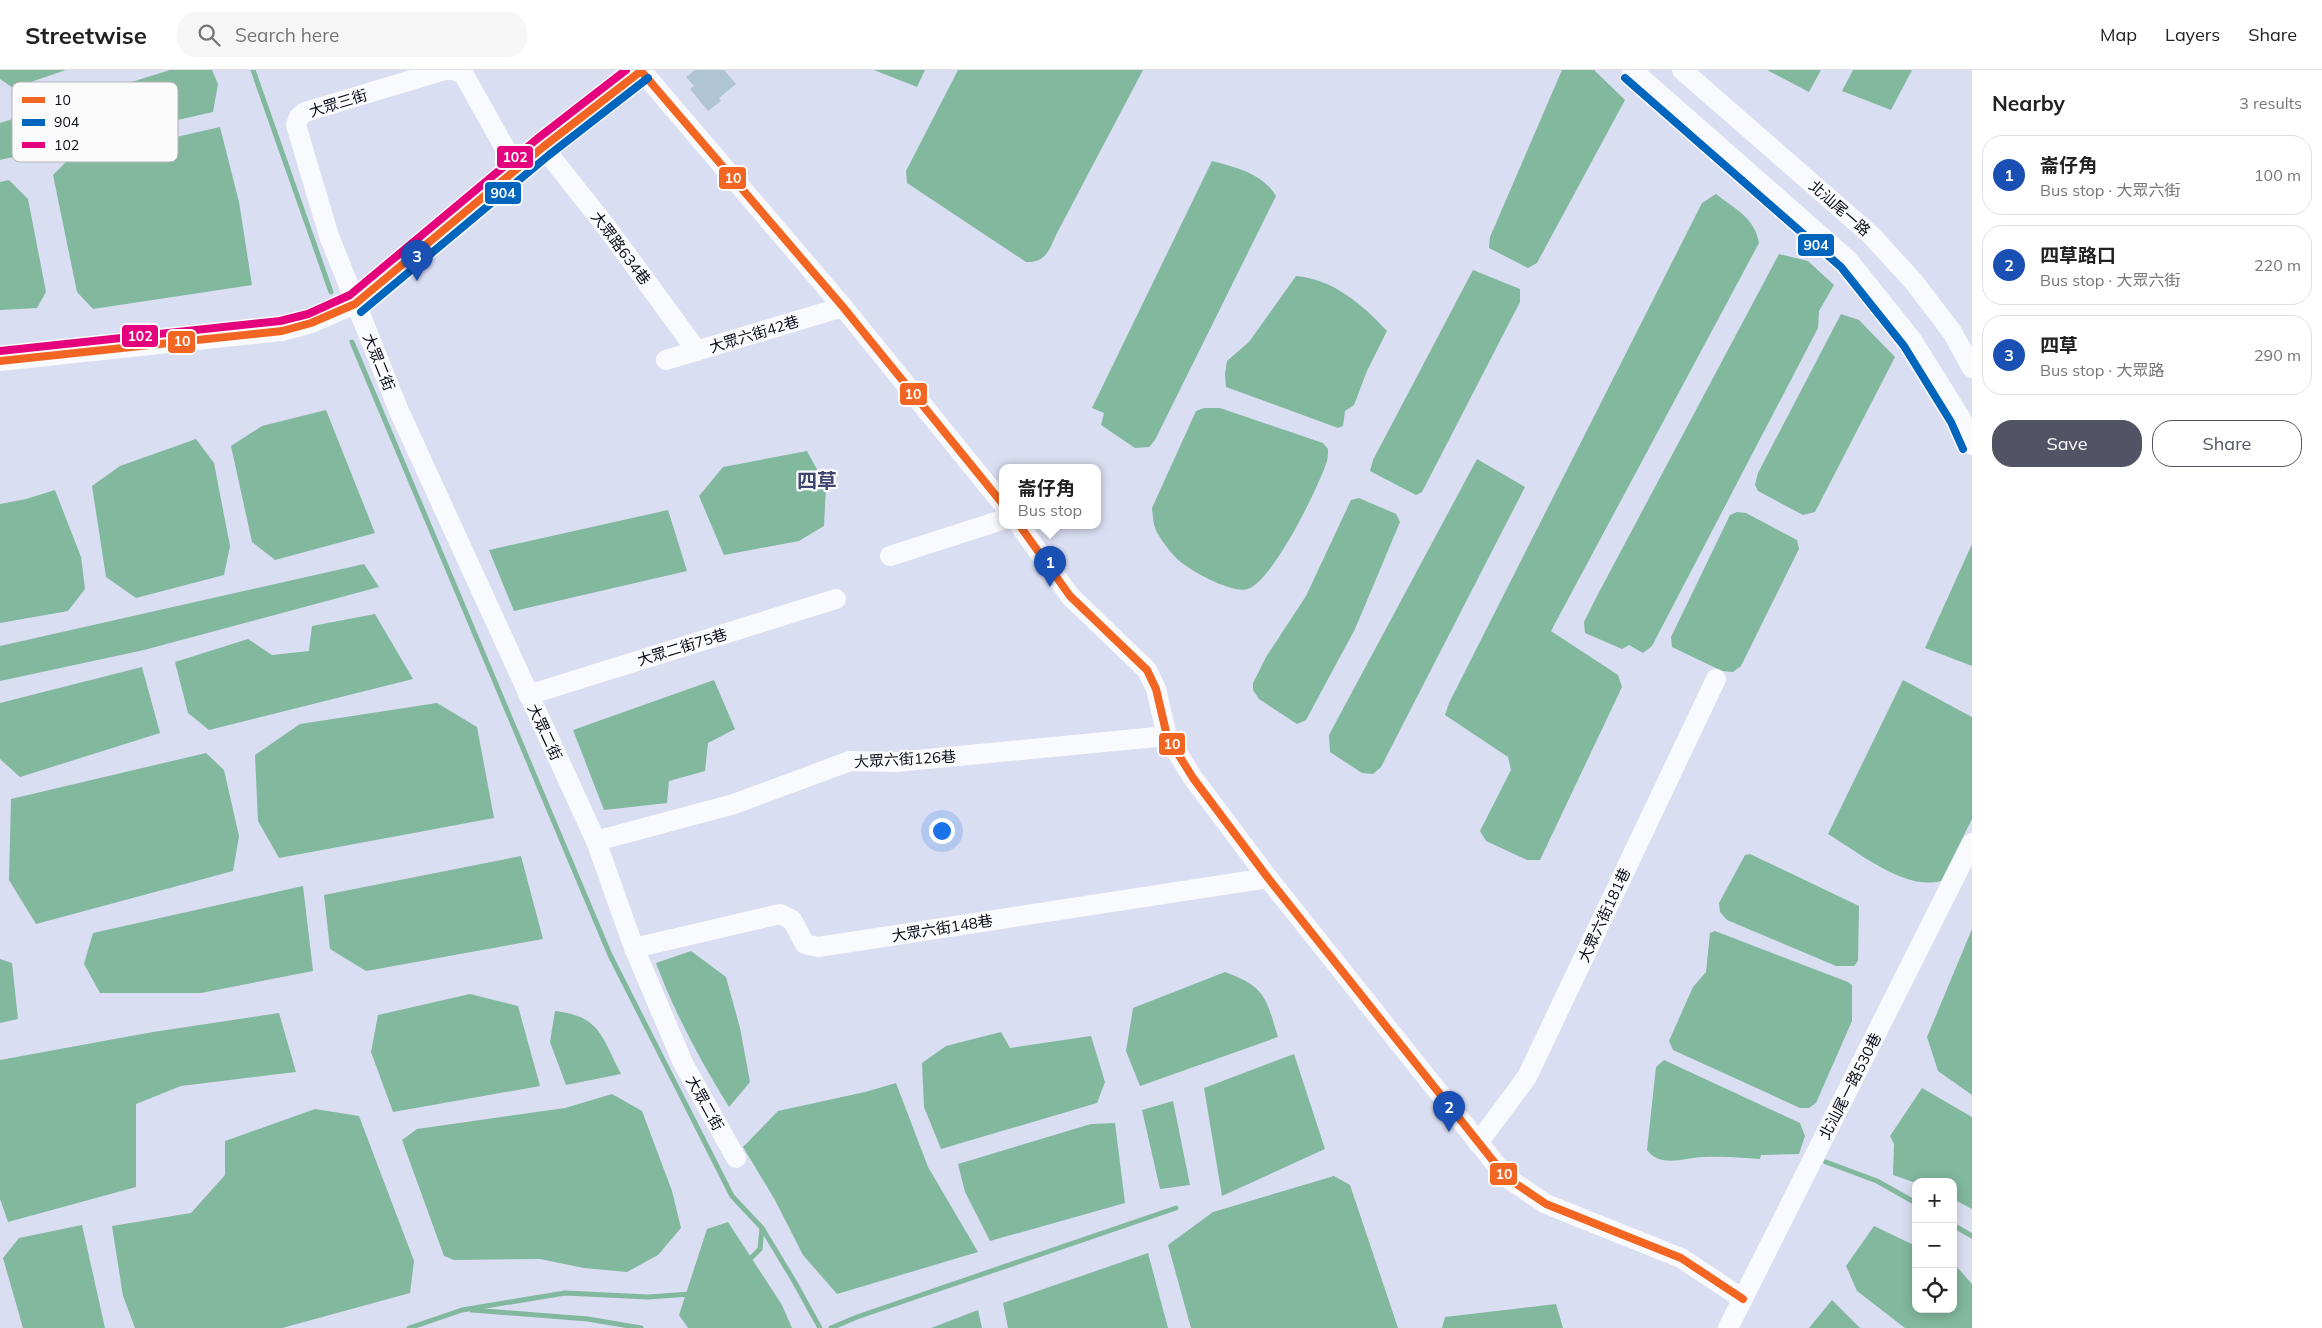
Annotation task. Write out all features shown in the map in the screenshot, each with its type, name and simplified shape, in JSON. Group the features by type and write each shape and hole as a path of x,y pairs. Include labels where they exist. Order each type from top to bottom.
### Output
{"street":[{"name":"大眾三街","path":"356,304 330,236 296,125 299,117 305,112 445,70 455,70 464,75 516,168"},
{"path":"0,361 282,331 311,323 356,304 516,168 641,70 843,307 999,499"},
{"path":"1632,70 1848,260 1912,340 1960,417 1972,444"},
{"name":"北汕尾一路","path":"1682,70 1871,235 1914,282 1952,332 1972,368"},
{"name":"大眾路634巷","path":"543,147 608,229 697,351"},
{"path":"1768,190 1792,166"},
{"name":"大眾二街","path":"356,304 399,411 596,841 634,948 683,1063 736,1158"},
{"name":"大眾六街42巷","path":"666,360 843,307"},
{"path":"890,556 999,521"},
{"path":"1022,529 1070,596 1147,670 1156,689 1166,736 1193,778 1268,878 1506,1177 1546,1204 1681,1258 1743,1299"},
{"name":"大眾二街75巷","path":"528,695 836,599"},
{"name":"大眾六街181巷","path":"1478,1143 1527,1077 1716,679"},
{"name":"大眾六街126巷","path":"596,841 734,804 850,761 896,762 1166,736"},
{"name":"北汕尾一路530巷","path":"1728,1328 1972,843"},
{"name":"大眾六街148巷","path":"634,948 780,914 792,920 805,944 818,947 1268,878"}],"shaded area":[{"path":"0,70 66,70 31,82 12,82 12,87 0,79"},
{"path":"170,70 212,70 218,84 213,112 178,120 178,82 132,82"},
{"path":"874,70 925,70 917,87"},
{"path":"958,70 1143,70 1046,255 1038,260 1026,262 907,183 906,171"},
{"path":"1562,70 1594,70 1625,100 1537,263 1528,268 1489,248 1490,237"},
{"path":"1767,70 1821,70 1809,92"},
{"path":"1853,70 1912,70 1891,110 1842,91"},
{"path":"12,119 12,157 0,160 0,123"},
{"path":"220,127 239,202 252,285 93,309 77,292 53,175 66,162 178,162 178,137"},
{"path":"1212,161 1248,172 1271,188 1276,196 1155,440 1149,447 1135,448 1101,425 1104,413 1092,408"},
{"path":"9,180 28,199 46,292 37,308 0,310 0,182"},
{"path":"1716,194 1749,220 1757,234 1759,243 1551,631 1618,675 1622,687 1540,860 1527,860 1486,841 1480,831 1511,770 1508,757 1445,715 1449,703 1702,203"},
{"path":"1779,254 1808,261 1834,285 1819,311 1818,328 1652,646 1643,653 1629,645 1622,649 1585,633 1584,622 1597,596"},
{"path":"1473,270 1520,289 1520,302 1422,492 1416,495 1370,471 1373,460"},
{"path":"1296,276 1310,278 1335,288 1368,312 1387,331 1367,371 1354,405 1345,411 1343,426 1338,428 1226,387 1227,361 1249,342"},
{"path":"1841,314 1859,320 1895,357 1815,512 1803,515 1758,491 1755,485 1758,473"},
{"path":"1204,408 1220,408 1323,443 1328,449 1327,460 1321,476 1293,533 1269,569 1258,582 1248,589 1241,590 1224,586 1188,567 1169,550 1154,525 1152,508 1196,411"},
{"path":"326,410 375,533 275,560 252,542 231,446 262,426"},
{"path":"196,439 214,463 230,546 224,575 136,598 106,577 92,486 120,466"},
{"path":"807,451 826,486 824,526 799,541 724,555 699,496 723,467"},
{"path":"1477,459 1525,487 1381,767 1373,774 1362,773 1330,752 1329,735"},
{"path":"55,490 81,557 85,589 68,611 0,623 0,504 26,499"},
{"path":"1359,498 1396,514 1400,522 1355,629 1306,720 1297,724 1259,699 1253,690 1253,683 1266,657 1306,596 1351,500"},
{"path":"668,510 687,571 514,611 489,550"},
{"path":"1737,512 1746,513 1797,540 1799,549 1741,666 1733,672 1722,671 1672,647 1671,637 1730,515"},
{"path":"1972,544 1972,666 1925,648"},
{"path":"364,564 379,587 144,650 0,681 0,646"},
{"path":"375,614 413,679 209,730 188,713 175,662 248,639 272,655 309,651 312,626"},
{"path":"142,667 160,733 20,777 0,759 0,703"},
{"path":"714,680 735,729 708,743 705,771 669,781 667,803 604,810 573,730"},
{"path":"1903,680 1972,717 1972,819 1941,881 1927,883 1897,875 1882,868 1828,834"},
{"path":"437,703 477,727 494,818 279,858 258,821 255,755 300,724"},
{"path":"206,753 224,770 239,836 233,871 36,924 9,880 11,799"},
{"path":"1750,854 1859,906 1858,961 1854,966 1836,966 1727,920 1720,912 1719,903 1745,855"},
{"path":"521,856 543,939 366,971 330,949 324,895"},
{"path":"303,886 313,971 201,993 100,993 84,964 93,933"},
{"path":"1972,929 1972,1095 1938,1071 1927,1037"},
{"path":"1715,931 1852,985 1852,1021 1816,1103 1809,1108 1800,1108 1673,1050 1669,1041 1693,987 1706,972 1710,933"},
{"path":"691,951 726,977 740,1028 750,1082 729,1107 689,1036 671,1000 656,963"},
{"path":"0,959 12,963 18,1019 0,1023"},
{"path":"1225,972 1249,983 1257,989 1267,1003 1278,1037 1140,1086 1126,1051 1133,1008"},
{"path":"470,994 518,1006 540,1086 393,1112 371,1052 378,1015"},
{"path":"555,1011 582,1018 591,1024 604,1040 621,1074 566,1085 550,1042"},
{"path":"279,1013 296,1072 181,1086 136,1104 136,1187 8,1222 0,1199 0,1060 153,1032"},
{"path":"1001,1032 1010,1048 1091,1036 1105,1082 1097,1103 941,1149 924,1107 922,1063 946,1046"},
{"path":"1294,1054 1325,1149 1222,1196 1204,1088"},
{"path":"1664,1060 1800,1123 1805,1136 1799,1154 1761,1155 1760,1159 1697,1157 1674,1161 1666,1161 1653,1156 1647,1150 1656,1067"},
{"path":"896,1083 928,1167 978,1252 837,1294 803,1255 775,1200 743,1147 778,1111 865,1092"},
{"path":"1922,1088 1972,1117 1972,1209 1957,1201 1957,1178 1912,1178 1912,1182 1893,1175 1894,1144 1890,1136"},
{"path":"612,1094 642,1111 672,1191 681,1228 658,1255 627,1272 584,1268 540,1259 454,1260 444,1256 402,1140 417,1129 565,1108"},
{"path":"1173,1101 1190,1185 1160,1189 1142,1110"},
{"path":"315,1109 359,1116 414,1261 410,1293 282,1328 135,1328 123,1296 112,1226 191,1213 225,1175 225,1141"},
{"path":"1115,1123 1125,1203 990,1241 965,1192 958,1164 1091,1124"},
{"path":"1334,1176 1350,1185 1398,1328 1191,1328 1168,1245 1213,1212"},
{"path":"728,1222 782,1305 792,1328 688,1328 679,1315 707,1229"},
{"path":"82,1225 105,1328 23,1328 3,1258 19,1238"},
{"path":"1874,1226 1912,1244 1912,1313 1957,1313 1957,1267 1972,1284 1972,1328 1905,1328 1857,1291 1846,1266"},
{"path":"1148,1253 1168,1328 1008,1328 1003,1303"},
{"path":"1832,1300 1860,1328 1809,1328"},
{"path":"1556,1304 1563,1328 1442,1328 1445,1317"},
{"path":"978,1310 982,1328 931,1328"}],"building":[{"path":"695,70 724,70 736,84 719,98 721,101 708,111 690,89 694,86 686,77"}],"waterway":[{"path":"253,70 331,292"},
{"path":"352,342 610,955 732,1196 762,1228 820,1328"},
{"path":"1826,1162 1877,1181 1912,1201"},
{"path":"831,1328 857,1317 1176,1208"},
{"path":"1957,1227 1972,1236"},
{"path":"747,1262 760,1249 762,1228"},
{"path":"409,1328 462,1310 565,1293 648,1297 691,1294"},
{"path":"472,1310 588,1319 641,1328"}],"transit line":[{"name":"102","path":"0,351 280,321 308,314 350,295 537,139 626,70"},
{"name":"10","path":"641,71 843,307 999,499"},
{"name":"10","path":"0,361 282,331 311,323 355,304 543,147 641,71"},
{"name":"904","path":"361,312 549,155 648,78"},
{"name":"904","path":"1625,78 1841,267 1904,346 1951,422 1963,449"},
{"name":"10","path":"1022,529 1070,596 1147,670 1156,689 1167,736 1193,778 1268,878 1506,1177 1546,1204 1681,1258 1743,1299"}],"place":[{"name":"四草","path":"417,281"},
{"name":"崙仔角","path":"1050,587"},
{"name":"四草路口","path":"1449,1132"}],"district":[{"name":"四草","path":"817,480"}]}
